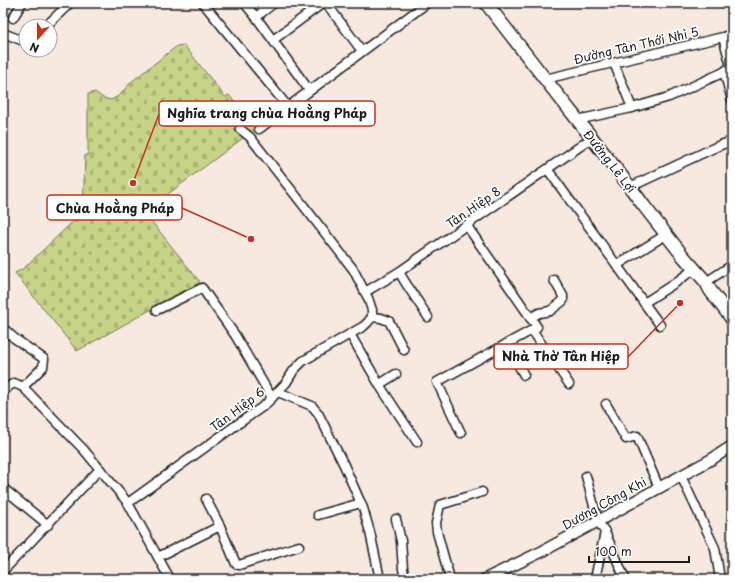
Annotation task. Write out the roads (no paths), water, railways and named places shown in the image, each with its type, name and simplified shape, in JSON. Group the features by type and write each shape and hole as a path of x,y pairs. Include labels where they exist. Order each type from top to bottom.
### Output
{"main road":[{"name":"Đường Lê Lợi","path":"486,3 644,206 706,282 710,290 732,319"}],"street":[{"path":"13,18 22,3"},
{"path":"54,18 70,3"},
{"path":"203,3 288,107"},
{"path":"244,3 309,90"},
{"path":"256,18 274,3"},
{"path":"273,40 323,3"},
{"path":"326,3 362,50"},
{"path":"259,129 362,50 427,3"},
{"path":"3,33 18,39"},
{"name":"Đường Tân Thới Nhì 5","path":"544,79 732,34"},
{"path":"577,120 632,108 669,97 724,72 731,66 723,37"},
{"path":"614,63 632,108"},
{"path":"724,72 732,100"},
{"path":"240,129 250,137 353,269 372,310 372,317 389,320 404,350"},
{"name":"Tân Hiệp 8","path":"364,292 399,272 592,138"},
{"path":"630,187 732,141"},
{"path":"548,170 660,325"},
{"path":"461,433 438,382 537,327 466,226"},
{"path":"617,266 667,234"},
{"path":"706,282 732,265"},
{"path":"644,303 694,269"},
{"path":"399,272 428,317"},
{"path":"530,318 540,313 550,311 564,301 563,296 554,280"},
{"path":"157,310 202,288 275,395 312,406 318,413 361,503 370,532 380,579"},
{"name":"Tân Hiệp 6","path":"128,503 265,405 286,383 294,370 306,358 364,326 372,317"},
{"path":"3,328 14,338 44,359 43,367 23,386"},
{"path":"532,330 569,384"},
{"path":"350,334 417,442"},
{"path":"506,344 524,375"},
{"path":"380,384 396,374"},
{"path":"3,392 14,383 23,386 84,450 128,503 169,578"},
{"path":"606,404 626,439 637,436 659,488"},
{"name":"Dương Công Khi","path":"488,578 543,551 682,476 732,446"},
{"path":"5,566 48,524 100,469"},
{"path":"586,476 598,521 605,532 625,579"},
{"path":"682,476 715,548 720,579"},
{"path":"3,488 48,524"},
{"path":"450,579 436,523 440,505 482,492"},
{"path":"206,499 220,526 236,564 240,565 299,546"},
{"path":"318,515 361,503"},
{"path":"396,519 401,541 405,579"},
{"path":"158,557 220,526"},
{"path":"595,579 605,532"},
{"path":"728,579 732,577"}],"place":[{"name":"Nghĩa trang chùa Hoằng Pháp","path":"133,183"},
{"name":"Chùa Hoằng Pháp","path":"251,239"},
{"name":"Nhà Thờ Tân Hiệp","path":"680,303"}]}
